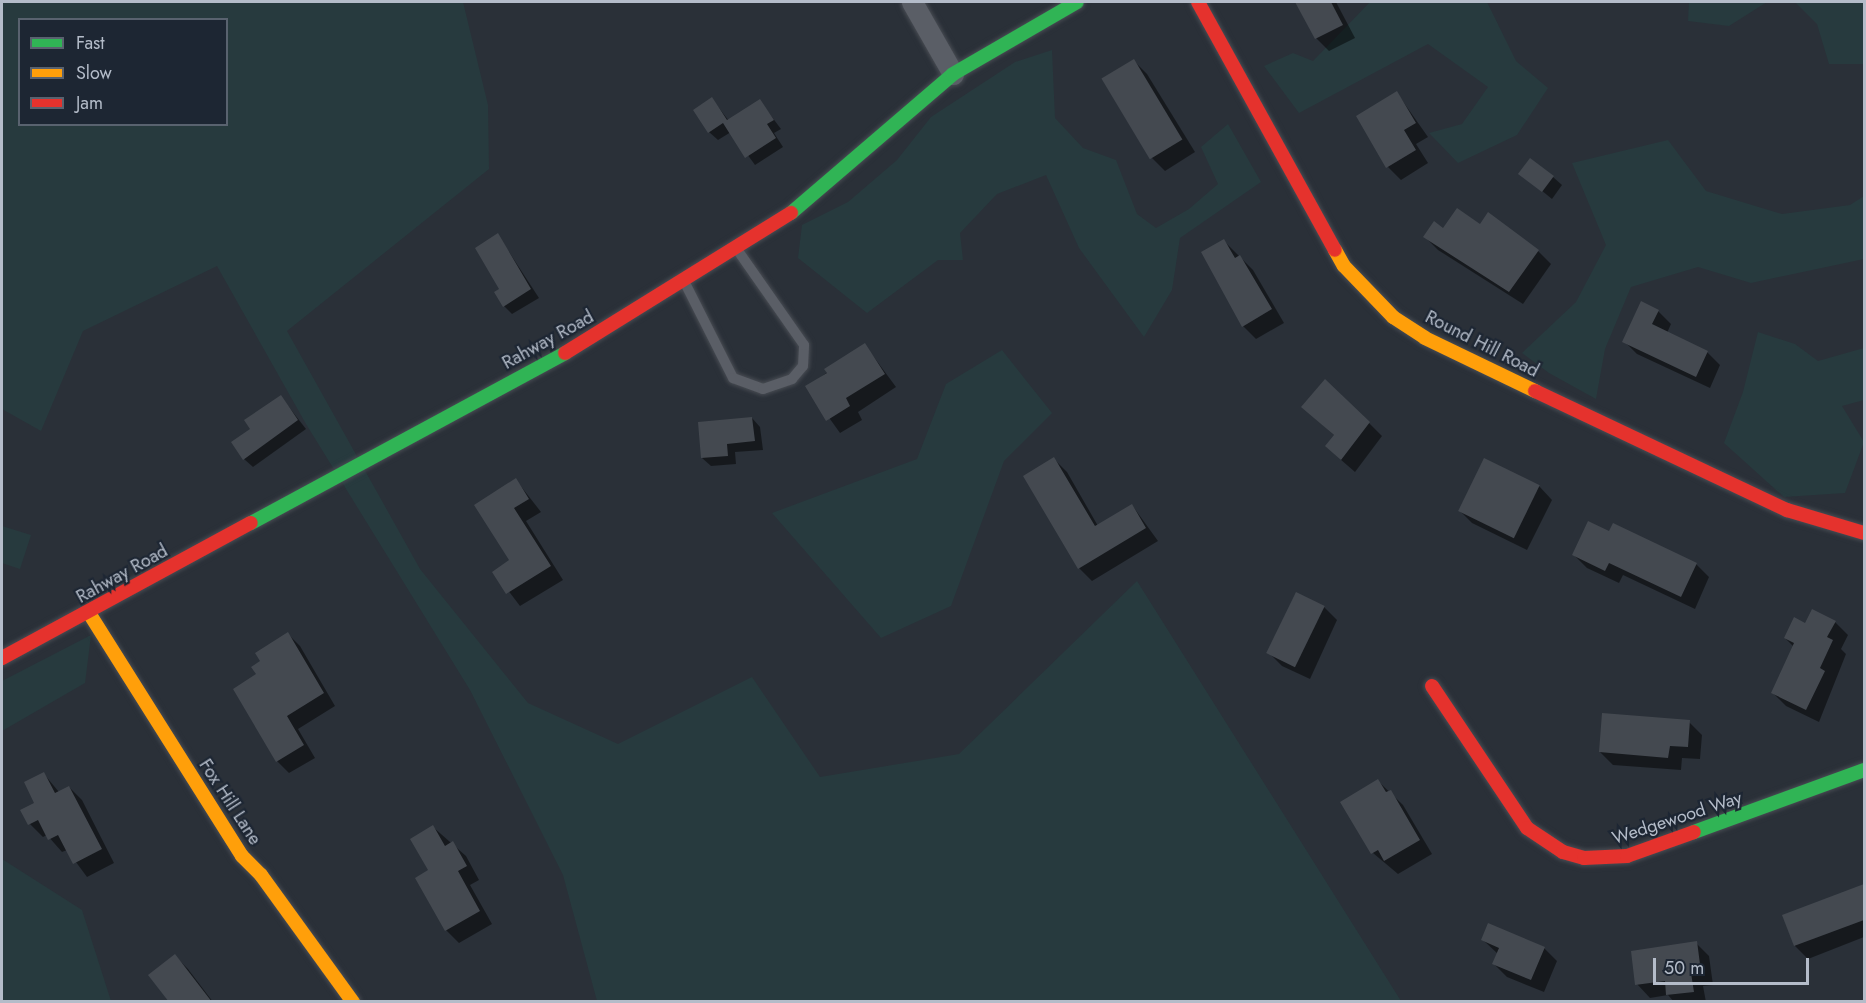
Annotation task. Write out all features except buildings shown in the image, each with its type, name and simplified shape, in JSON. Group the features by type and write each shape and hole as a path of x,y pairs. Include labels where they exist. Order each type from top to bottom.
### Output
{"street":[{"path":"912,2 953,74"},
{"name":"Rahway Road","path":"2,658 89,613 584,342 684,281 799,208 953,74 1077,2"},
{"name":"Round Hill Road","path":"1198,2 1344,266 1393,317 1425,338 1727,484 1787,510 1864,533"},
{"name":"Fox Hill Lane","path":"89,613 242,856 261,875 353,1002"},
{"name":"Wedgewood Way","path":"1432,686 1527,828 1553,847 1584,858 1627,856 1864,770"}],"lane":[{"path":"684,281 733,378 763,389 792,379 803,366 804,345 736,248"}],"green space":[{"path":"2,2 463,2 488,105 489,169 287,331 420,569 528,703 618,744 752,677 820,777 959,754 1137,581 1401,1001 597,1001 563,875 470,690 306,424 217,266 83,331 41,431 2,409"},
{"path":"1370,2 1487,2 1516,61 1548,88 1517,135 1458,163 1429,133 1462,124 1488,87 1428,44 1299,113 1264,66 1293,53 1313,61"},
{"path":"1689,2 1767,2 1729,26 1688,21"},
{"path":"1795,2 1864,2 1864,64 1829,64 1817,24"},
{"path":"1052,50 1055,118 1083,148 1116,160 1137,214 1156,228 1189,209 1218,184 1201,147 1228,124 1261,182 1180,238 1172,290 1144,337 1079,248 1046,175 997,194 960,233 963,260 938,260 867,313 798,258 802,225 848,202 897,160 931,117 1015,62"},
{"path":"1668,140 1706,191 1782,214 1850,205 1864,196 1864,259 1751,283 1698,267 1631,287 1605,349 1596,399 1549,373 1522,353 1576,302 1606,245 1572,163"},
{"path":"1758,332 1795,344 1818,361 1864,348 1864,400 1842,406 1864,442 1845,493 1784,497 1724,443 1743,392"},
{"path":"1002,350 1052,413 1004,461 951,606 881,638 772,513 917,459 946,384"},
{"path":"2,526 31,535 20,569 2,563"},
{"path":"91,635 85,683 2,731 2,681"},
{"path":"2,859 82,910 111,1001 2,1001"}],"traffic: fast":[{"path":"791,213 953,74 1077,2"},
{"path":"251,523 565,353"},
{"path":"1694,832 1864,770"}],"traffic: slow":[{"path":"1335,250 1344,266 1393,317 1425,338 1535,391"},
{"path":"89,613 242,856 261,875 353,1002"}],"traffic: jam":[{"path":"1198,2 1335,250"},
{"path":"565,353 791,213"},
{"path":"1535,391 1787,510 1864,533"},
{"path":"2,658 251,523"},
{"path":"1432,686 1527,828 1563,852 1584,858 1627,856 1694,832"}]}
